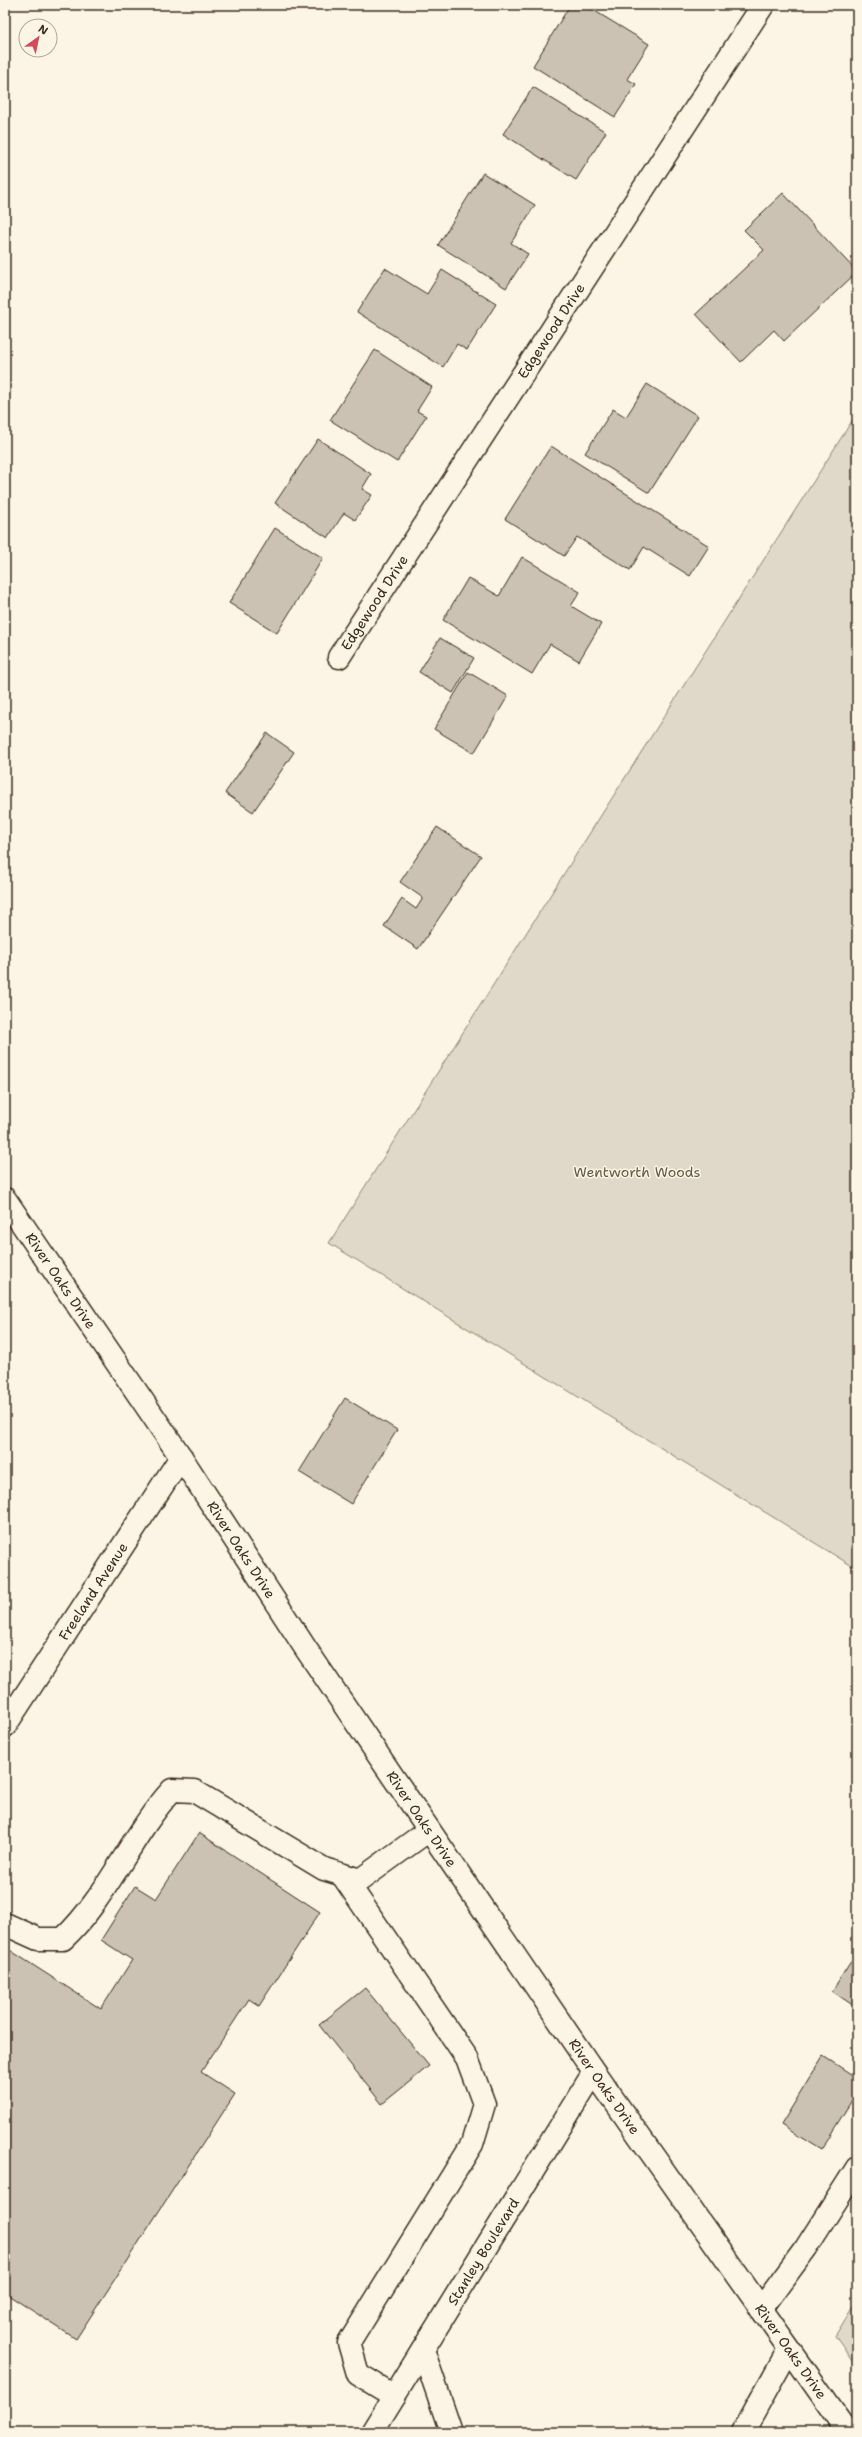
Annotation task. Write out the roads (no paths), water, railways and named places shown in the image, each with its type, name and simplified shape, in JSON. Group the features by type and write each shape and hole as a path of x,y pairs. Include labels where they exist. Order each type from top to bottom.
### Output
{"street":[{"name":"Edgewood Drive","path":"339,657 763,5"},
{"name":"River Oaks Drive","path":"5,1199 180,1457 306,1649 594,2072 848,2432"},
{"name":"Freeland Avenue","path":"5,1726 180,1457"},
{"path":"5,1924 38,1939 63,1939 82,1921 154,1809 172,1790 194,1791 324,1868 343,1876 360,1880 430,1830"},
{"path":"343,1876 467,2058 484,2104 472,2144 349,2343 358,2374 394,2396"},
{"name":"Stanley Boulevard","path":"372,2432 594,2072"},
{"path":"760,2309 806,2248 857,2168"},
{"path":"743,2432 789,2349"},
{"path":"423,2350 451,2432"}],"park label":[{"name":"Wentworth Woods","path":"637,1172"}]}
